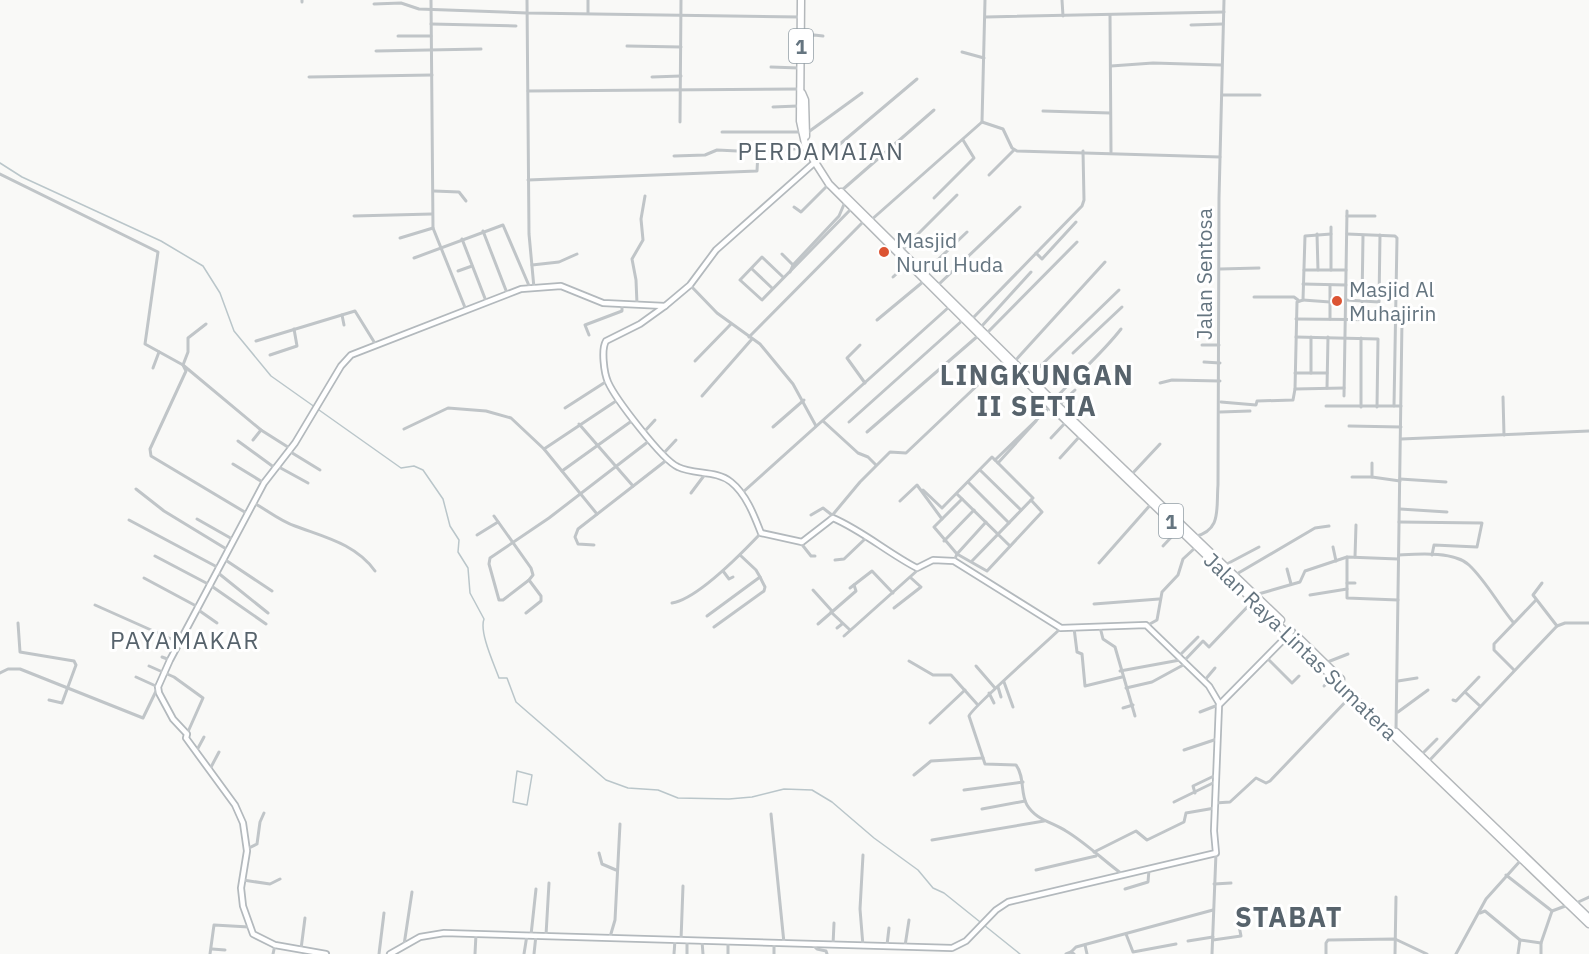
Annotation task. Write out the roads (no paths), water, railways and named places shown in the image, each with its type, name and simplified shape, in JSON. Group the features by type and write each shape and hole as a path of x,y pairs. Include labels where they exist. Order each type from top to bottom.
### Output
{"highway":[{"name":"Jalan Raya Lintas Sumatera","path":"801,0 801,91 798,106 806,148 829,184 845,202 901,250 967,320 1014,362 1081,435 1179,529 1225,565 1333,677 1420,756 1426,765"},
{"name":"Jalan Raya Lintas Sumatera","path":"801,91 805,100 803,133 816,161 867,222 907,264 937,286 952,305"},
{"name":"Jalan Raya Lintas Sumatera","path":"982,333 1005,360 1130,476 1197,545 1255,597"},
{"name":"Jalan Raya Lintas Sumatera","path":"1290,632 1325,663 1589,924"},
{"name":"Jalan Raya Lintas Sumatera","path":"1571,905 1589,918"}],"street":[{"path":"431,0 433,228 466,310"},
{"path":"527,0 528,180 532,288"},
{"path":"588,0 588,14"},
{"path":"680,122 681,0"},
{"path":"702,396 750,338 867,222 982,122 985,0"},
{"path":"1062,0 1063,16"},
{"name":"Jalan Sentosa","path":"1192,538 1209,532 1214,522 1221,402 1220,157 1224,0"},
{"path":"374,4 401,3 431,9 527,13 800,17"},
{"path":"985,17 1224,12"},
{"path":"1110,15 1111,152"},
{"path":"431,24 516,26"},
{"path":"1191,25 1223,24"},
{"path":"398,36 431,36"},
{"path":"801,38 823,36"},
{"path":"627,46 681,47"},
{"path":"376,51 432,48 481,49"},
{"path":"962,51 984,58"},
{"path":"1110,66 1165,63 1221,65"},
{"path":"771,67 801,68"},
{"path":"309,77 432,75"},
{"path":"652,77 681,76"},
{"path":"844,160 834,149 917,79"},
{"path":"528,91 682,89 801,91"},
{"path":"722,132 803,133 861,93"},
{"path":"1222,95 1260,95"},
{"path":"773,107 798,106"},
{"path":"841,192 934,110"},
{"path":"1043,111 1110,113"},
{"path":"982,122 1004,129 1014,150"},
{"path":"934,198 974,158 963,140"},
{"path":"674,156 705,155 717,150 759,153 806,148"},
{"path":"989,175 1014,150 1220,157"},
{"path":"849,422 967,320 1082,206 1084,200 1083,151"},
{"path":"528,180 758,171 759,153"},
{"path":"761,533 752,510 741,494 724,477 677,467 633,420 608,381 603,348 606,341 640,324 690,285 716,250 814,163"},
{"path":"0,174 158,252 144,341 183,365 261,430 320,470"},
{"path":"794,207 801,212 829,184"},
{"path":"434,191 459,192 465,201"},
{"path":"901,250 957,195"},
{"path":"637,306 632,259 643,243 641,216 645,196"},
{"path":"789,272 839,216 845,202"},
{"path":"937,286 1020,207"},
{"path":"783,277 762,257 740,280 762,300 852,208"},
{"path":"354,216 432,213"},
{"path":"1344,396 1347,214 1375,216"},
{"path":"1036,253 1042,259 1076,222"},
{"path":"414,258 500,225 505,226 532,288"},
{"path":"1331,227 1331,270"},
{"path":"400,238 433,228"},
{"path":"483,231 507,293"},
{"path":"877,320 924,277 967,232"},
{"path":"1317,234 1318,270"},
{"path":"1303,300 1305,236 1331,234"},
{"path":"1347,234 1395,236 1397,238 1394,406"},
{"path":"1345,300 1379,302 1380,235"},
{"path":"1362,302 1363,236"},
{"path":"462,239 486,302"},
{"path":"867,432 982,333 1077,242"},
{"path":"532,265 559,261 577,254"},
{"path":"782,254 793,265"},
{"path":"1014,362 1105,262"},
{"path":"893,277 907,264"},
{"path":"458,271 472,266"},
{"path":"1220,269 1259,268"},
{"path":"752,269 772,288"},
{"path":"1304,270 1346,270"},
{"path":"982,333 983,322 1031,272"},
{"path":"1303,284 1346,285"},
{"path":"690,285 731,324 760,344 804,400 816,426"},
{"path":"1330,285 1330,319"},
{"path":"0,673 8,669 20,669 143,718 178,642 264,483 290,450 320,405 345,360 376,345 507,293 532,288 567,286 603,303 665,306"},
{"path":"1029,377 1119,290"},
{"path":"1254,297 1294,297 1298,300 1330,302"},
{"path":"1221,402 1256,405 1257,401 1293,400 1298,300"},
{"path":"589,334 585,325 622,311 622,305"},
{"path":"741,494 952,305"},
{"path":"1073,353 1122,307"},
{"path":"256,341 356,312 363,328 371,334 376,345"},
{"path":"342,315 344,325"},
{"path":"1296,319 1402,320 1398,712 1395,733"},
{"path":"206,324 190,335 183,365 186,371 150,449 151,456 248,514"},
{"path":"695,362 731,324"},
{"path":"270,355 297,346 294,329"},
{"path":"1054,404 1078,373 1099,357 1121,329"},
{"path":"1296,337 1378,340 1377,407"},
{"path":"1311,337 1311,373"},
{"path":"1327,388 1328,337"},
{"path":"1361,338 1361,407"},
{"path":"860,345 847,358 865,383"},
{"path":"1202,345 1219,345"},
{"path":"153,368 159,352"},
{"path":"761,533 800,542 809,538 876,465 893,451 906,453 1005,360"},
{"path":"1204,362 1220,363"},
{"path":"1295,373 1327,373"},
{"path":"1160,383 1172,380 1220,381"},
{"path":"565,408 608,381"},
{"path":"1295,389 1344,388"},
{"path":"996,461 1036,420 1075,390"},
{"path":"1503,397 1504,435"},
{"path":"544,449 619,399"},
{"path":"773,427 804,400"},
{"path":"1326,406 1401,406"},
{"path":"404,429 448,408 471,409 511,418 544,449 597,514"},
{"path":"1220,412 1250,411"},
{"path":"562,471 633,420"},
{"path":"644,432 655,420"},
{"path":"823,421 858,453 868,456 876,465"},
{"path":"1051,438 1067,421"},
{"path":"579,424 633,486"},
{"path":"1349,426 1401,427"},
{"path":"253,440 261,430"},
{"path":"1401,439 1589,431"},
{"path":"1060,458 1081,435"},
{"path":"494,516 512,543 531,568 533,575 503,600 499,600 488,562 512,543 651,440"},
{"path":"238,441 276,467 308,483"},
{"path":"663,454 676,441"},
{"path":"1130,476 1160,444"},
{"path":"900,501 917,485 942,508 992,458 1033,498 1031,500 1042,512 987,571 957,554 934,527 962,499"},
{"path":"594,545 579,545 575,537 578,529 668,459"},
{"path":"1372,463 1372,477"},
{"path":"233,464 264,483"},
{"path":"980,470 1021,510"},
{"path":"691,493 706,473"},
{"path":"1352,477 1446,482"},
{"path":"968,482 1009,523"},
{"path":"136,489 164,511 228,550"},
{"path":"923,490 942,519"},
{"path":"957,494 1010,546"},
{"path":"972,561 1031,500"},
{"path":"254,503 294,526 307,528 350,548 362,555 375,571"},
{"path":"1099,563 1152,503"},
{"path":"811,515 823,508 831,516 844,522 892,555 920,568"},
{"path":"1400,509 1447,512"},
{"path":"944,541 974,510"},
{"path":"196,519 234,540"},
{"path":"129,520 218,570 268,613"},
{"path":"477,535 498,522"},
{"path":"954,561 957,554 986,522"},
{"path":"1400,522 1482,523 1477,547 1434,545 1432,555"},
{"path":"1355,557 1356,525"},
{"path":"1235,575 1317,527 1329,526"},
{"path":"1163,546 1179,529"},
{"path":"672,603 683,599 723,571 761,533"},
{"path":"835,560 846,558 866,538"},
{"path":"800,542 804,550 815,556"},
{"path":"844,636 920,568 933,560 954,561 1061,628 1146,625 1158,620 1159,599 1162,592 1179,575 1183,559 1197,545"},
{"path":"1225,565 1259,547"},
{"path":"1333,547 1336,561"},
{"path":"714,627 764,591 765,587 756,570 740,555"},
{"path":"1126,688 1152,682 1181,661 1203,641 1209,647 1255,597 1301,580 1305,571 1347,557 1432,555 1457,559 1468,565 1513,622"},
{"path":"155,556 210,585 266,624"},
{"path":"1347,557 1347,598 1398,600"},
{"path":"224,559 272,591"},
{"path":"1287,569 1291,584"},
{"path":"850,588 872,570 893,593"},
{"path":"723,571 729,579 733,577"},
{"path":"707,616 760,577"},
{"path":"144,578 197,608 217,623"},
{"path":"894,608 921,588 911,578"},
{"path":"526,613 542,598 529,579"},
{"path":"1347,584 1355,583"},
{"path":"1542,583 1533,593 1557,626"},
{"path":"818,624 856,591 854,585"},
{"path":"1310,595 1347,589"},
{"path":"813,590 850,630"},
{"path":"1094,604 1159,599"},
{"path":"1514,670 1493,647 1513,622 1536,600"},
{"path":"95,605 178,642"},
{"path":"18,623 20,652 65,657 74,661 76,669 61,704 49,700"},
{"path":"1426,765 1557,626 1565,623 1589,623"},
{"path":"837,628 842,624"},
{"path":"1146,625 1213,690 1219,704 1215,782 1216,853 1212,954"},
{"path":"1100,627 1103,639 1114,647 1135,716"},
{"path":"1061,628 1004,682 977,704 968,715 988,766 1016,765 1023,782 1025,801 1044,821 1066,831 1122,874"},
{"path":"1074,628 1077,652 1082,654 1085,686 1122,677"},
{"path":"1200,712 1219,704 1267,658 1290,632"},
{"path":"1120,671 1181,661 1198,637"},
{"path":"1325,663 1348,654"},
{"path":"162,657 170,660"},
{"path":"1267,658 1292,683 1299,676"},
{"path":"909,661 933,675 951,675 977,704"},
{"path":"149,666 203,698 186,738 197,750 238,811 246,833 241,880 249,927 259,939 275,945 294,951 301,949 326,954"},
{"path":"976,666 996,687 1001,697"},
{"path":"1204,681 1215,668"},
{"path":"136,677 158,687 166,708 187,734"},
{"path":"1324,686 1333,677"},
{"path":"1453,700 1456,701 1479,677"},
{"path":"1398,681 1417,678"},
{"path":"1004,682 1013,707"},
{"path":"930,723 965,690"},
{"path":"1398,712 1428,690"},
{"path":"1465,692 1480,706"},
{"path":"989,693 994,703"},
{"path":"1036,870 1096,854 1137,830 1147,840 1184,822 1186,813 1230,802 1256,778 1266,783 1270,781 1352,695"},
{"path":"1123,708 1133,705"},
{"path":"197,750 204,737"},
{"path":"1184,750 1217,739"},
{"path":"1420,756 1437,739"},
{"path":"210,769 219,752"},
{"path":"914,775 931,761 983,758"},
{"path":"1195,793 1193,786 1216,775"},
{"path":"964,790 1023,782"},
{"path":"1174,802 1215,782"},
{"path":"982,808 1025,801"},
{"path":"246,849 257,844 260,822 264,813"},
{"path":"771,814 784,944"},
{"path":"932,840 1044,821"},
{"path":"610,937 615,920 620,824"},
{"path":"599,853 602,864 616,870"},
{"path":"390,954 420,937 436,933 812,944 952,951 980,928 996,910 1008,902 1216,853"},
{"path":"863,855 860,909 863,946"},
{"path":"1478,916 1486,899 1522,858"},
{"path":"1125,889 1148,882 1149,868"},
{"path":"1506,875 1552,911"},
{"path":"241,880 270,884 280,879"},
{"path":"546,935 549,883"},
{"path":"1214,884 1231,883"},
{"path":"674,954 678,940 683,886"},
{"path":"524,954 531,935 536,889"},
{"path":"404,945 412,892"},
{"path":"1395,954 1396,897"},
{"path":"1552,911 1589,897"},
{"path":"1066,954 1085,945 1213,910"},
{"path":"1456,954 1482,910 1520,940 1541,943"},
{"path":"1188,941 1241,936 1236,911"},
{"path":"1540,954 1541,943 1552,911"},
{"path":"379,954 384,913"},
{"path":"301,949 304,918"},
{"path":"905,948 909,920"},
{"path":"833,945 834,922"},
{"path":"208,954 212,949 214,925 249,927"},
{"path":"887,947 889,928"},
{"path":"475,954 476,934"},
{"path":"1126,934 1133,952 1176,944"},
{"path":"531,935 534,954"},
{"path":"1326,954 1328,940 1395,939 1427,954"},
{"path":"687,940 687,954"},
{"path":"1518,954 1520,940"},
{"path":"702,941 703,954"},
{"path":"728,942 728,954"},
{"path":"774,944 774,954"},
{"path":"812,944 817,949 826,951 827,954"},
{"path":"273,954 275,945"},
{"path":"1085,945 1087,954"},
{"path":"212,949 225,950"}],"waterway":[{"path":"0,163 22,177 161,241 203,266 220,293 234,331 271,376 401,468 414,466 423,470 443,499 450,526 459,540 458,552 468,568 470,593 484,619 485,640 499,678 507,678 516,702 606,780 628,788 658,790 678,798 729,799 752,797 784,789 812,790 832,802 874,838 918,870 933,888 944,893 1020,954"},
{"path":"517,771 532,775 527,805 513,802 517,771"}],"place":[{"name":"Masjid Nurul Huda","path":"884,252"},
{"name":"Masjid Al Muhajirin","path":"1337,301"}],"district":[{"name":"PERDAMAIAN","path":"821,151"},
{"name":"LINGKUNGAN II SETIA","path":"1037,390"},
{"name":"PAYAMAKAR","path":"185,640"},
{"name":"STABAT","path":"1289,916"}]}
